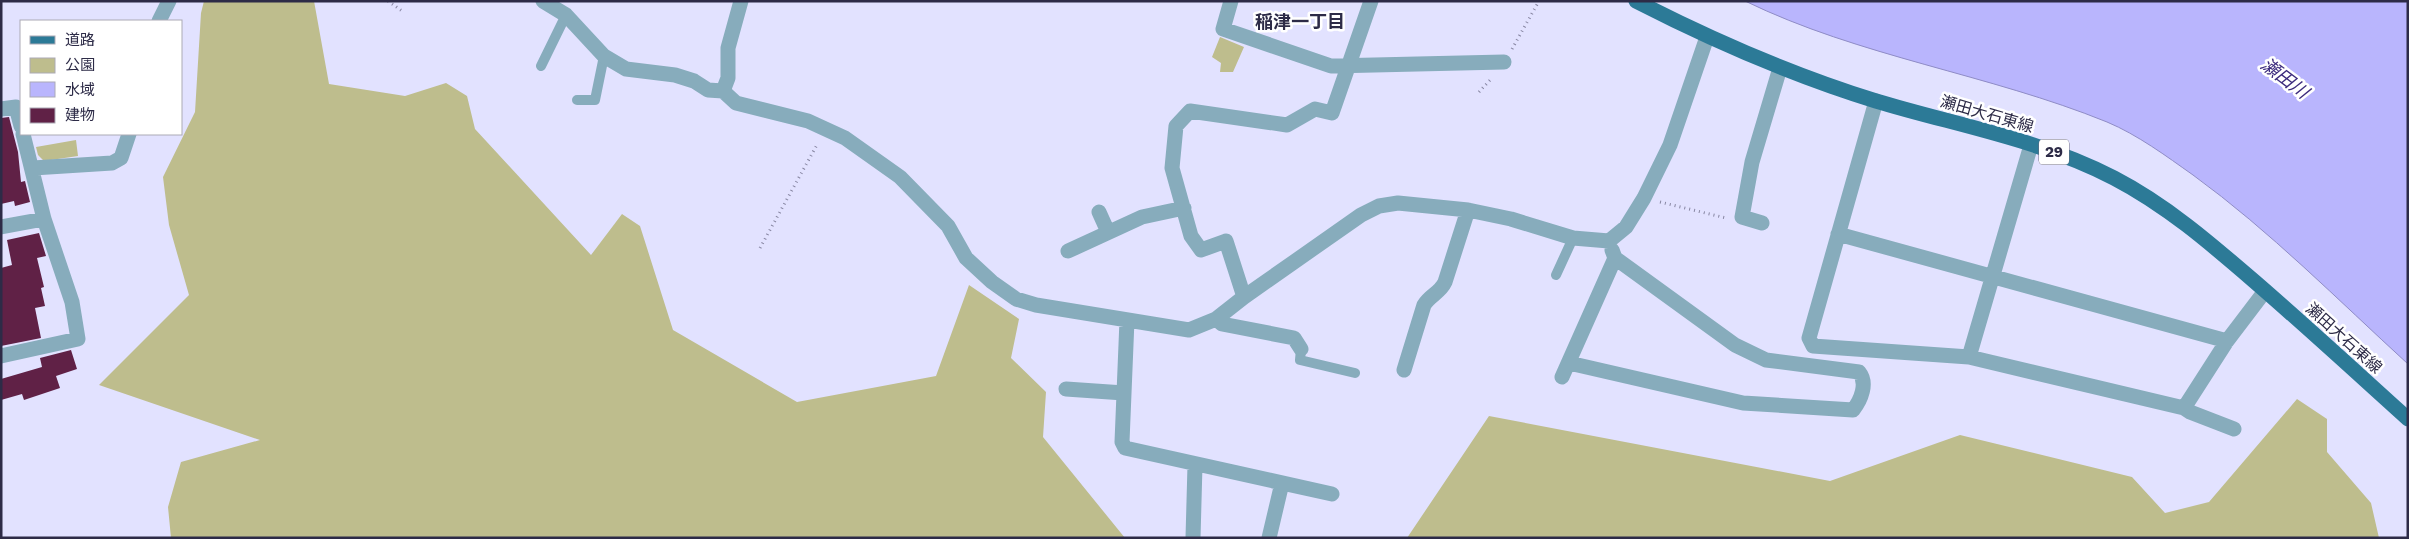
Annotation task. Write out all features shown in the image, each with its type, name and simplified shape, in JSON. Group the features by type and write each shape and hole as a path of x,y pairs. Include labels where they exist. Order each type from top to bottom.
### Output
{"main road":[{"name":"瀬田大石東線","path":"1636,1 1707,38 1780,68 1876,100 2067,156 2136,189 2204,238 2408,419"}],"street":[{"path":"160,20 169,1"},
{"path":"543,1 566,15 604,56 626,69 675,75 694,81 708,90 723,91 736,103 826,127 845,138 900,177 948,226 966,258 992,282 1016,299 1036,305 1189,330 1216,319 1244,297 1361,215 1379,206 1398,203 1468,210 1511,219 1573,238 1609,241 1626,227 1644,198 1670,145 1707,38"},
{"path":"723,91 728,78 728,48 741,1"},
{"path":"1230,1 1223,29 1331,66 1349,64 1504,62"},
{"path":"1244,297 1226,241 1201,250 1192,236 1172,168 1176,126 1190,111 1287,125 1315,109 1332,113 1371,1"},
{"path":"1762,223 1742,217 1752,162 1780,68"},
{"path":"1876,100 1809,338 1813,346 1969,356 2184,408 2234,429"},
{"path":"1,109 16,107 20,122"},
{"path":"1,356 78,339 72,302 44,219 33,168 23,135"},
{"path":"33,168 112,163 121,158 129,135"},
{"path":"1969,356 2031,145"},
{"path":"1068,251 1142,217 1184,208"},
{"path":"1404,370 1424,305 1428,298 1441,290 1445,282 1468,210"},
{"path":"1099,212 1108,232"},
{"path":"1,227 44,219"},
{"path":"1838,234 2227,341"},
{"path":"1569,363 1743,403 1852,410 1860,401 1863,380 1859,372 1766,360 1727,340 1616,258 1609,241"},
{"path":"1562,377 1616,258"},
{"path":"2184,408 2227,341 2265,291"},
{"path":"1216,319 1222,324 1294,338 1301,349"},
{"path":"1127,320 1122,442 1125,448 1332,494"},
{"path":"1066,389 1124,393"},
{"path":"1193,538 1195,464"},
{"path":"1270,538 1282,483"}],"lane":[{"path":"541,66 566,15"},
{"path":"577,100 595,100 604,56"},
{"path":"1556,275 1573,238"},
{"path":"1301,349 1300,360 1356,373"}],"path":[{"path":"388,1 402,11"},
{"path":"760,248 826,127"},
{"path":"1644,198 1736,221 1742,217"}],"green space":[{"path":"204,1 314,1 329,84 405,96 446,83 467,96 475,129 591,255 622,214 640,226 673,330 797,402 936,376 969,285 1019,319 1011,358 1046,392 1043,437 1125,538 171,538 168,507 181,462 260,440 99,385 189,295 169,225 163,177 195,112 201,13"},
{"path":"1220,37 1244,47 1233,72 1220,72 1221,63 1212,57"},
{"path":"76,140 78,156 44,161 38,155 36,147"},
{"path":"2297,399 2327,419 2327,452 2371,503 2379,538 1407,538 1489,416 1830,481 1960,435 2132,477 2165,513 2209,502"}],"water":[{"name":"瀬田川","path":"1745,1 2408,1 2408,364 2303,266 2249,219 2193,175 2130,133 2062,105 1833,37"}],"building":[{"path":"9,117 18,152 21,182 25,181 30,202 15,206 14,201 1,204 1,118"},
{"path":"39,233 46,256 37,258 44,287 41,288 45,306 35,308 41,338 1,346 1,268 12,265 7,240"},
{"path":"71,350 77,369 56,376 60,388 24,400 22,394 1,400 1,379 42,367 40,358"}],"district":[{"name":"稲津一丁目","path":"1300,21"}]}
